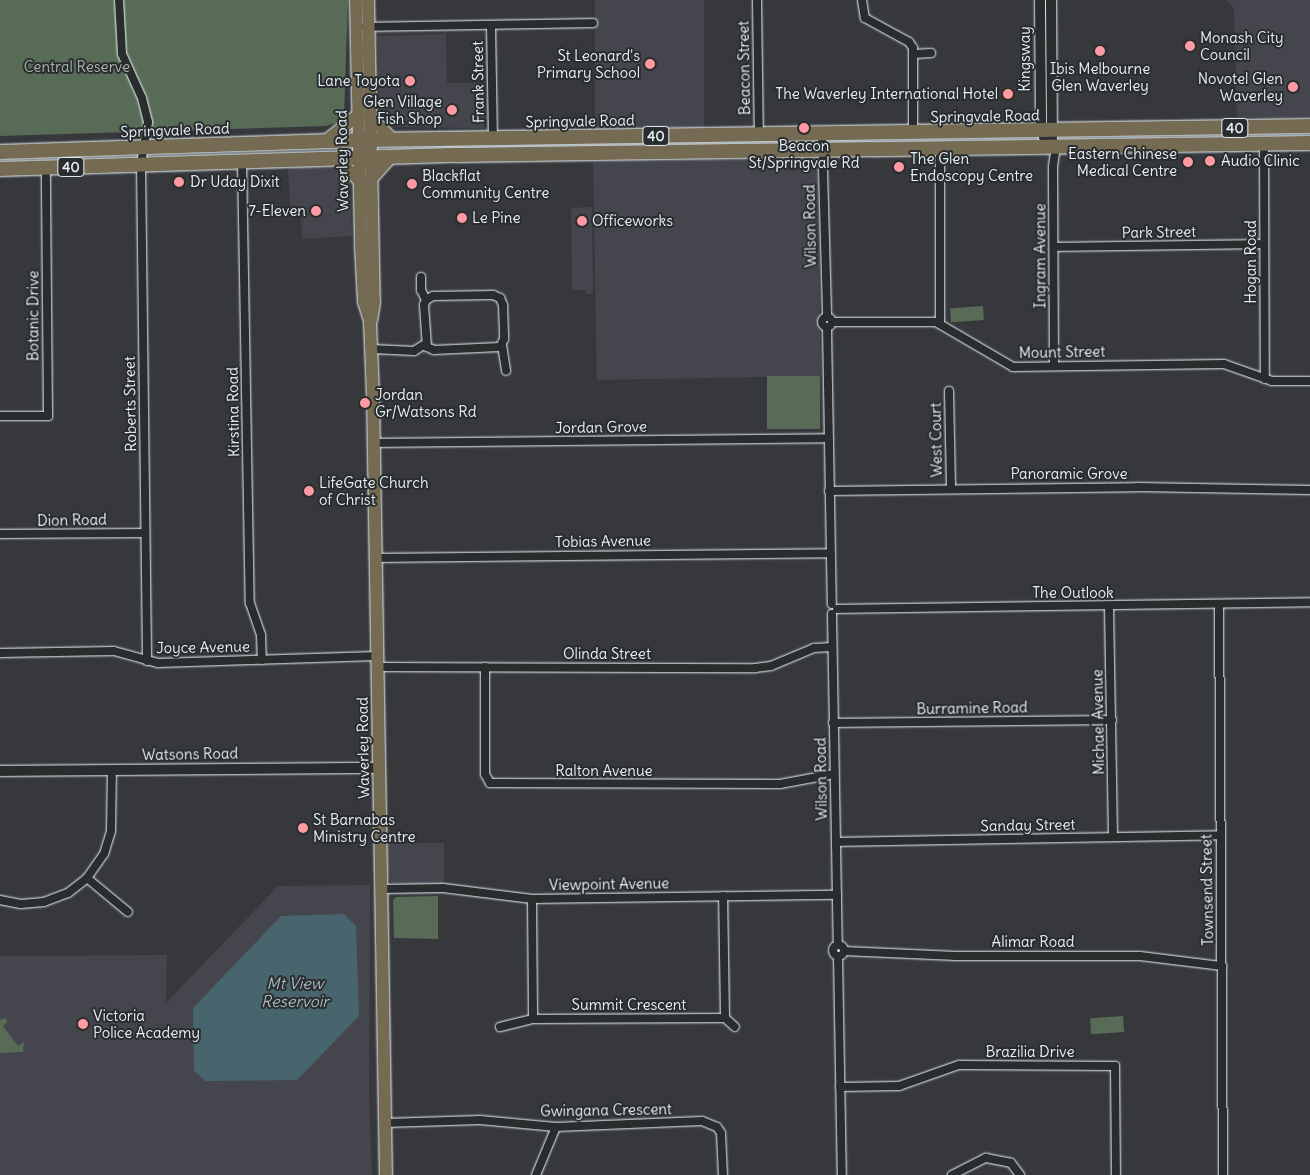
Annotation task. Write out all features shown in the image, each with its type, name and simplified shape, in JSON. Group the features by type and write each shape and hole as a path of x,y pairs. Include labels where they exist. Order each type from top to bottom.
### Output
{"highway":[{"name":"Springvale Road","path":"0,152 392,139 1310,126"},
{"path":"554,138 557,154"},
{"name":"Springvale Road","path":"0,169 336,158 1310,144"}],"main road":[{"name":"Waverley Road","path":"356,0 362,27 365,179 364,302 370,321 372,349 386,1175"},
{"name":"Waverley Road","path":"362,27 368,0"},
{"path":"326,141 363,117 392,139"},
{"path":"336,158 365,179 391,157"}],"street":[{"name":"Roberts Street","path":"119,0 124,62 139,91 147,116 146,148 141,164 147,661"},
{"name":"Beacon Street","path":"757,0 758,135"},
{"path":"862,0 865,18 909,42 914,54 912,133"},
{"name":"Kingsway","path":"1040,0 1047,131 1051,147"},
{"name":"Kingsway","path":"1047,131 1051,0"},
{"path":"362,27 592,23"},
{"name":"Frank Street","path":"491,25 493,139"},
{"path":"914,54 931,53"},
{"name":"Wilson Road","path":"822,134 829,322 828,438 833,609 834,774 838,944 841,954"},
{"name":"Hogan Road","path":"1264,144 1265,379"},
{"name":"Ingram Avenue","path":"1051,147 1053,166 1054,366"},
{"path":"829,322 940,324 940,148"},
{"name":"Kirstina Road","path":"242,161 250,606 261,635 262,660"},
{"name":"Botanic Drive","path":"0,416 48,416 46,168"},
{"name":"Park Street","path":"1054,247 1264,244"},
{"path":"421,277 421,290 426,300"},
{"path":"426,344 424,305 426,300 434,296 498,297 504,308 502,345 506,370"},
{"name":"Mount Street","path":"940,324 1008,366 1224,364 1265,379 1310,381"},
{"path":"426,344 434,350 493,349 502,345"},
{"path":"372,349 414,351 426,344"},
{"name":"West Court","path":"949,391 951,488"},
{"name":"Jordan Grove","path":"374,442 828,438"},
{"name":"Panoramic Grove","path":"829,491 1137,487 1310,490"},
{"name":"Dion Road","path":"0,534 145,533"},
{"name":"Tobias Avenue","path":"376,558 830,553"},
{"name":"The Outlook","path":"833,609 1110,607 1310,602"},
{"name":"Townsend Street","path":"1219,604 1223,1175"},
{"name":"Michael Avenue","path":"1110,607 1113,837"},
{"name":"Olinda Street","path":"378,662 485,667 755,668 771,666 814,648 832,647"},
{"name":"Joyce Avenue","path":"0,653 114,651 147,661 378,662"},
{"name":"Ralton Avenue","path":"485,667 486,774 490,783 780,784 834,774"},
{"name":"Burramine Road","path":"833,723 1112,720"},
{"name":"Watsons Road","path":"0,771 380,768"},
{"path":"0,900 21,904 44,902 68,893 87,878 104,854 111,831 112,770"},
{"name":"Sanday Street","path":"836,842 1220,835"},
{"path":"87,878 128,912"},
{"name":"Viewpoint Avenue","path":"382,889 443,888 532,899 837,895"},
{"path":"723,896 725,1018 735,1027"},
{"path":"532,899 533,1019"},
{"path":"841,954 840,1087 842,1175"},
{"name":"Alimar Road","path":"841,954 1140,956 1222,966"},
{"name":"Summit Crescent","path":"500,1027 533,1019 725,1018"},
{"name":"Brazilia Drive","path":"840,1087 899,1086 959,1065 1115,1066 1116,1175"},
{"name":"Gwingana Crescent","path":"386,1123 480,1120 556,1127 711,1124 717,1127 723,1140 723,1175"},
{"path":"536,1175 556,1127"},
{"path":"952,1175 986,1158 1011,1163 1020,1175"}],"shaded area":[{"name":"St Leonard's Primary School","path":"595,0 704,0 704,129 595,129"},
{"path":"1226,0 1310,0 1310,117 1237,117 1234,9"},
{"path":"446,34 447,83 484,83 484,128 395,127 380,113 377,36"},
{"path":"817,158 821,376 597,380 593,162"},
{"name":"7-Eleven","path":"330,166 350,182 352,236 302,239 301,217 291,217 288,168"},
{"name":"Officeworks","path":"592,207 593,290 592,294 586,294 585,290 572,290 571,208"},
{"path":"388,843 444,843 444,884 392,883 388,877"},
{"path":"370,885 369,1092 372,1175 0,1175 0,956 167,955 166,1003 278,886"}],"green space":[{"name":"Central Reserve","path":"0,0 348,0 344,116 339,122 326,126 0,136"},
{"path":"983,306 984,320 951,322 950,308"},
{"path":"767,376 820,376 820,429 767,429"},
{"path":"438,896 438,939 394,938 393,900 396,897"},
{"path":"1123,1016 1124,1032 1091,1034 1090,1018"},
{"path":"6,1018 7,1022 3,1026 18,1046 24,1042 23,1052 0,1053 0,1020"}],"water":[{"name":"Mt View Reservoir","path":"344,914 356,926 359,1016 297,1080 206,1081 194,1071 193,1008 281,916"}],"place":[{"name":"Monash City Council","path":"1190,46"},
{"name":"Ibis Melbourne Glen Waverley","path":"1100,51"},
{"name":"St Leonard's Primary School","path":"650,64"},
{"name":"Lane Toyota","path":"410,81"},
{"name":"Novotel Glen Waverley","path":"1293,87"},
{"name":"The Waverley International Hotel","path":"1008,94"},
{"name":"Glen Village Fish Shop","path":"452,110"},
{"name":"Beacon St/Springvale Rd","path":"804,128"},
{"name":"Audio Clinic","path":"1210,161"},
{"name":"Eastern Chinese Medical Centre","path":"1188,162"},
{"name":"The Glen Endoscopy Centre","path":"899,167"},
{"name":"Dr Uday Dixit","path":"179,182"},
{"name":"Blackflat Community Centre","path":"412,184"},
{"name":"7-Eleven","path":"316,211"},
{"name":"Le Pine","path":"462,218"},
{"name":"Officeworks","path":"582,221"},
{"name":"Jordan Gr/Watsons Rd","path":"365,403"},
{"name":"LifeGate Church of Christ","path":"309,491"},
{"name":"St Barnabas Ministry Centre","path":"303,828"},
{"name":"Victoria Police Academy","path":"83,1024"}]}
